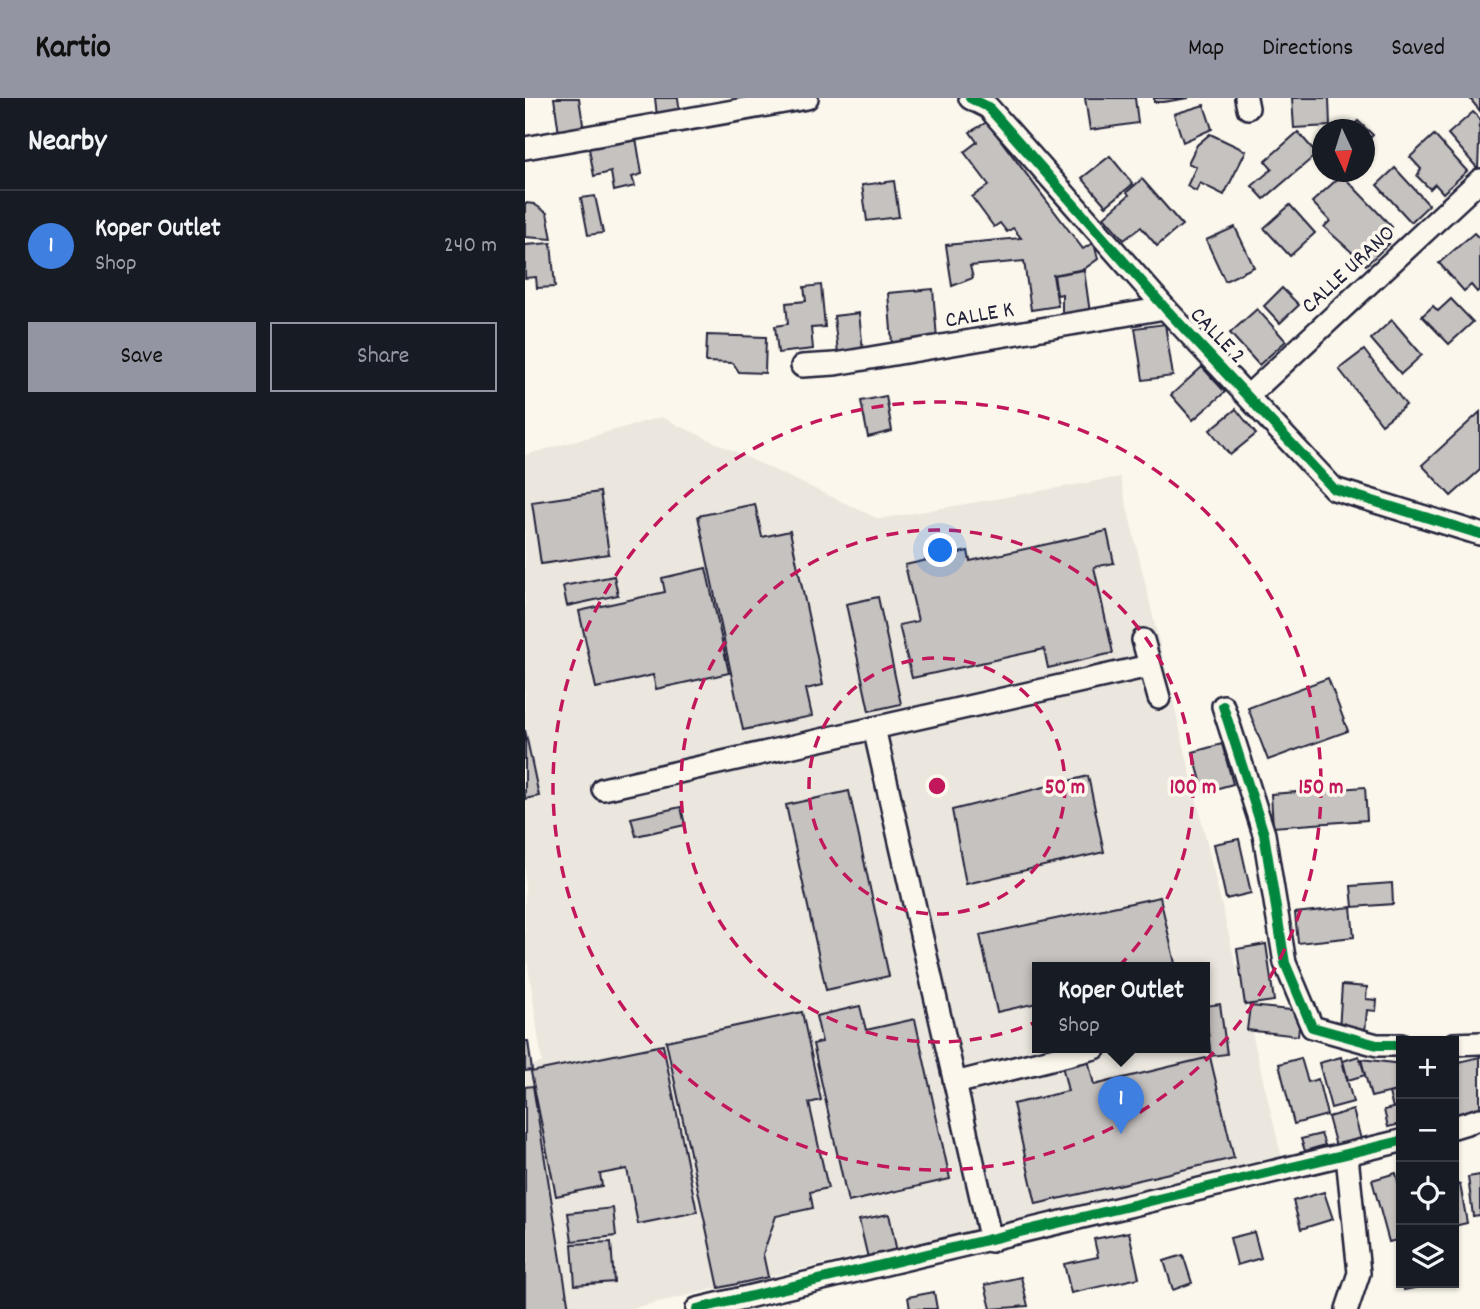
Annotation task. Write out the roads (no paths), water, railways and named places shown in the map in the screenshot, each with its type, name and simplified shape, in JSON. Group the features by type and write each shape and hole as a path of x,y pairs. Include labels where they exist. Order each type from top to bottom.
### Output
{"street":[{"name":"CALLE 2","path":"970,98 988,107 1165,308 1334,489 1480,534"},
{"path":"525,148 796,99"},
{"name":"CALLE URANO","path":"1249,395 1480,180"},
{"name":"CALLE K","path":"802,366 869,359 1165,308"},
{"path":"1143,640 1159,698"},
{"path":"603,789 1149,666"},
{"path":"1223,706 1264,834 1285,962 1312,1027 1377,1045 1396,1045"},
{"path":"874,728 991,1241"},
{"path":"1459,1044 1480,1043"},
{"path":"955,1083 1075,1053"},
{"path":"1459,1125 1480,1119"},
{"path":"697,1309 1396,1142"},
{"path":"1347,1156 1359,1273 1347,1309"}],"place":[{"name":"Koper Outlet","path":"1121,1134"}]}
